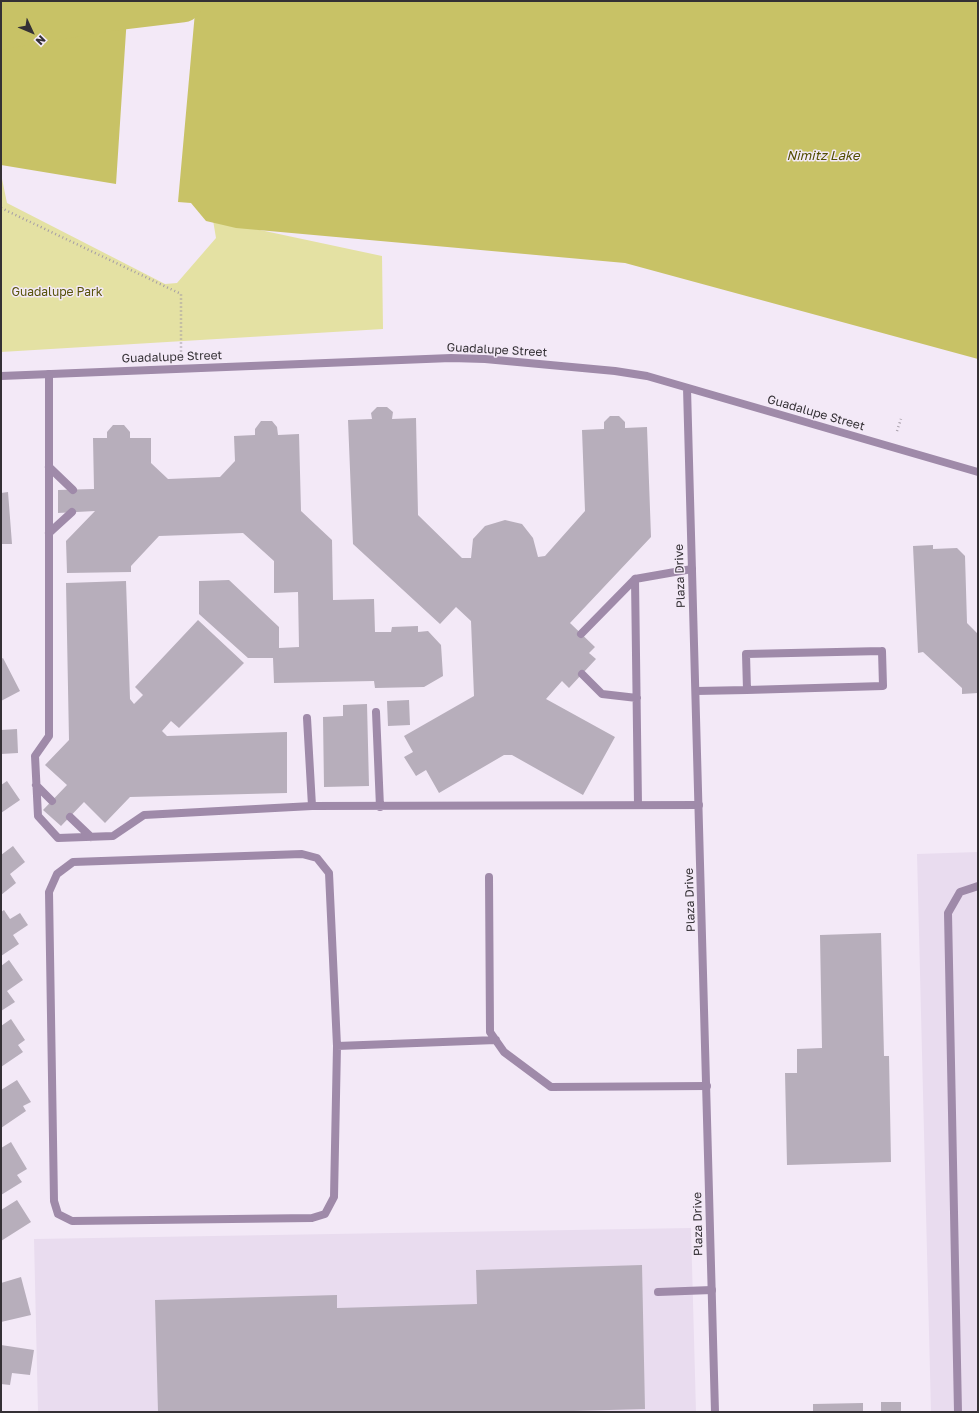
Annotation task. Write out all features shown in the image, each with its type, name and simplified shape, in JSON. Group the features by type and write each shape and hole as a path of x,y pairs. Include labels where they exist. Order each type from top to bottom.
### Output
{"street":[{"name":"Guadalupe Street","path":"1,376 451,358 485,359 615,371 647,376 978,472"},
{"path":"49,374 49,736 35,756 38,816 58,838 113,836 144,815 312,806 380,807 699,804"},
{"name":"Plaza Drive","path":"687,388 715,1412"},
{"path":"49,467 73,490"},
{"path":"49,534 72,512"},
{"path":"581,634 635,579 692,569"},
{"path":"635,579 638,805"},
{"path":"696,691 747,690 883,686 882,651 746,654 747,690"},
{"path":"582,674 602,694 636,698"},
{"path":"376,712 380,807"},
{"path":"307,718 312,806"},
{"path":"36,786 52,801"},
{"path":"70,817 91,837"},
{"path":"302,854 317,858 329,872 337,1046 334,1197 325,1214 312,1218 72,1221 58,1214 54,1201 49,892 56,874 73,862 302,854"},
{"path":"489,877 490,1032 504,1052 525,1066 551,1087 707,1086"},
{"path":"958,1412 948,913 960,892 978,886"},
{"path":"337,1046 496,1040"},
{"path":"658,1292 712,1290"}],"path":[{"path":"1,208 181,294 181,369"},
{"path":"899,426 901,418"}],"shaded area":[{"path":"1,1 128,1 116,184 1,165"},
{"name":"Nimitz Lake","path":"196,1 978,1 978,359 625,263 236,228 206,221 191,203 178,202"},
{"path":"978,852 978,1412 931,1412 917,854"},
{"path":"691,1228 696,1412 38,1412 34,1239"}],"green space":[{"name":"Guadalupe Park","path":"1,174 7,203 165,284 177,283 216,238 213,220 382,256 383,329 1,352"}],"building":[{"path":"377,407 387,407 393,412 392,419 416,418 418,515 462,558 471,558 473,539 485,526 505,520 522,524 533,538 538,557 545,556 585,511 582,430 604,429 604,422 610,416 619,416 625,422 625,428 647,427 651,537 570,623 595,647 589,653 596,659 569,688 562,681 546,699 615,737 583,795 512,755 504,755 439,793 426,770 416,776 404,757 413,752 404,736 474,696 471,621 456,607 440,624 353,544 348,420 372,419 371,413"},
{"path":"261,421 272,421 277,427 278,435 299,434 301,511 332,540 333,600 374,599 375,632 391,632 392,627 418,626 418,632 428,631 441,645 443,676 424,687 375,688 374,681 274,683 273,658 248,658 199,614 199,581 229,580 279,627 279,648 299,647 298,592 274,593 274,561 243,533 159,536 131,566 131,572 67,573 66,541 95,511 58,513 58,490 94,489 93,438 107,438 107,432 113,425 124,425 130,432 130,438 151,438 151,463 168,479 220,477 235,461 234,436 255,435 255,429"},
{"path":"8,492 12,544 1,544 1,493"},
{"path":"933,545 933,549 957,548 965,556 967,623 978,634 978,693 962,694 962,688 923,652 918,653 913,546"},
{"path":"126,581 130,699 134,704 143,695 135,687 198,620 244,663 179,728 171,721 162,731 167,736 287,732 287,793 130,797 105,823 84,802 61,826 43,810 67,785 45,765 69,740 66,583"},
{"path":"3,658 20,691 1,701 1,659"},
{"path":"409,700 410,725 388,726 387,701"},
{"path":"367,704 369,786 324,787 323,717 343,716 343,705"},
{"path":"17,729 18,753 1,754 1,730"},
{"path":"7,781 20,800 1,813 1,785"},
{"path":"13,846 25,862 10,874 16,883 1,895 1,855"},
{"path":"4,910 10,919 20,913 28,925 13,935 19,944 1,956 1,912"},
{"path":"881,933 884,1056 889,1056 891,1162 787,1165 785,1073 797,1073 797,1049 822,1048 820,935"},
{"path":"9,960 23,980 7,991 15,1002 1,1011 1,966"},
{"path":"11,1019 25,1040 18,1045 23,1052 1,1067 1,1026"},
{"path":"17,1080 31,1102 23,1106 26,1111 1,1128 1,1090"},
{"path":"11,1142 27,1169 17,1175 22,1182 1,1195 1,1148"},
{"path":"17,1200 31,1222 1,1241 1,1210"},
{"path":"642,1265 645,1409 538,1412 158,1412 155,1300 337,1295 337,1308 477,1304 476,1270"},
{"path":"21,1277 31,1315 1,1322 1,1283"},
{"path":"1,1345 34,1350 30,1375 12,1373 10,1385 1,1384"},
{"path":"881,1402 901,1402 901,1412 881,1412"},
{"path":"863,1403 863,1412 813,1412 813,1404"}],"waterway":[{"path":"1,28 107,10 182,1"}]}
